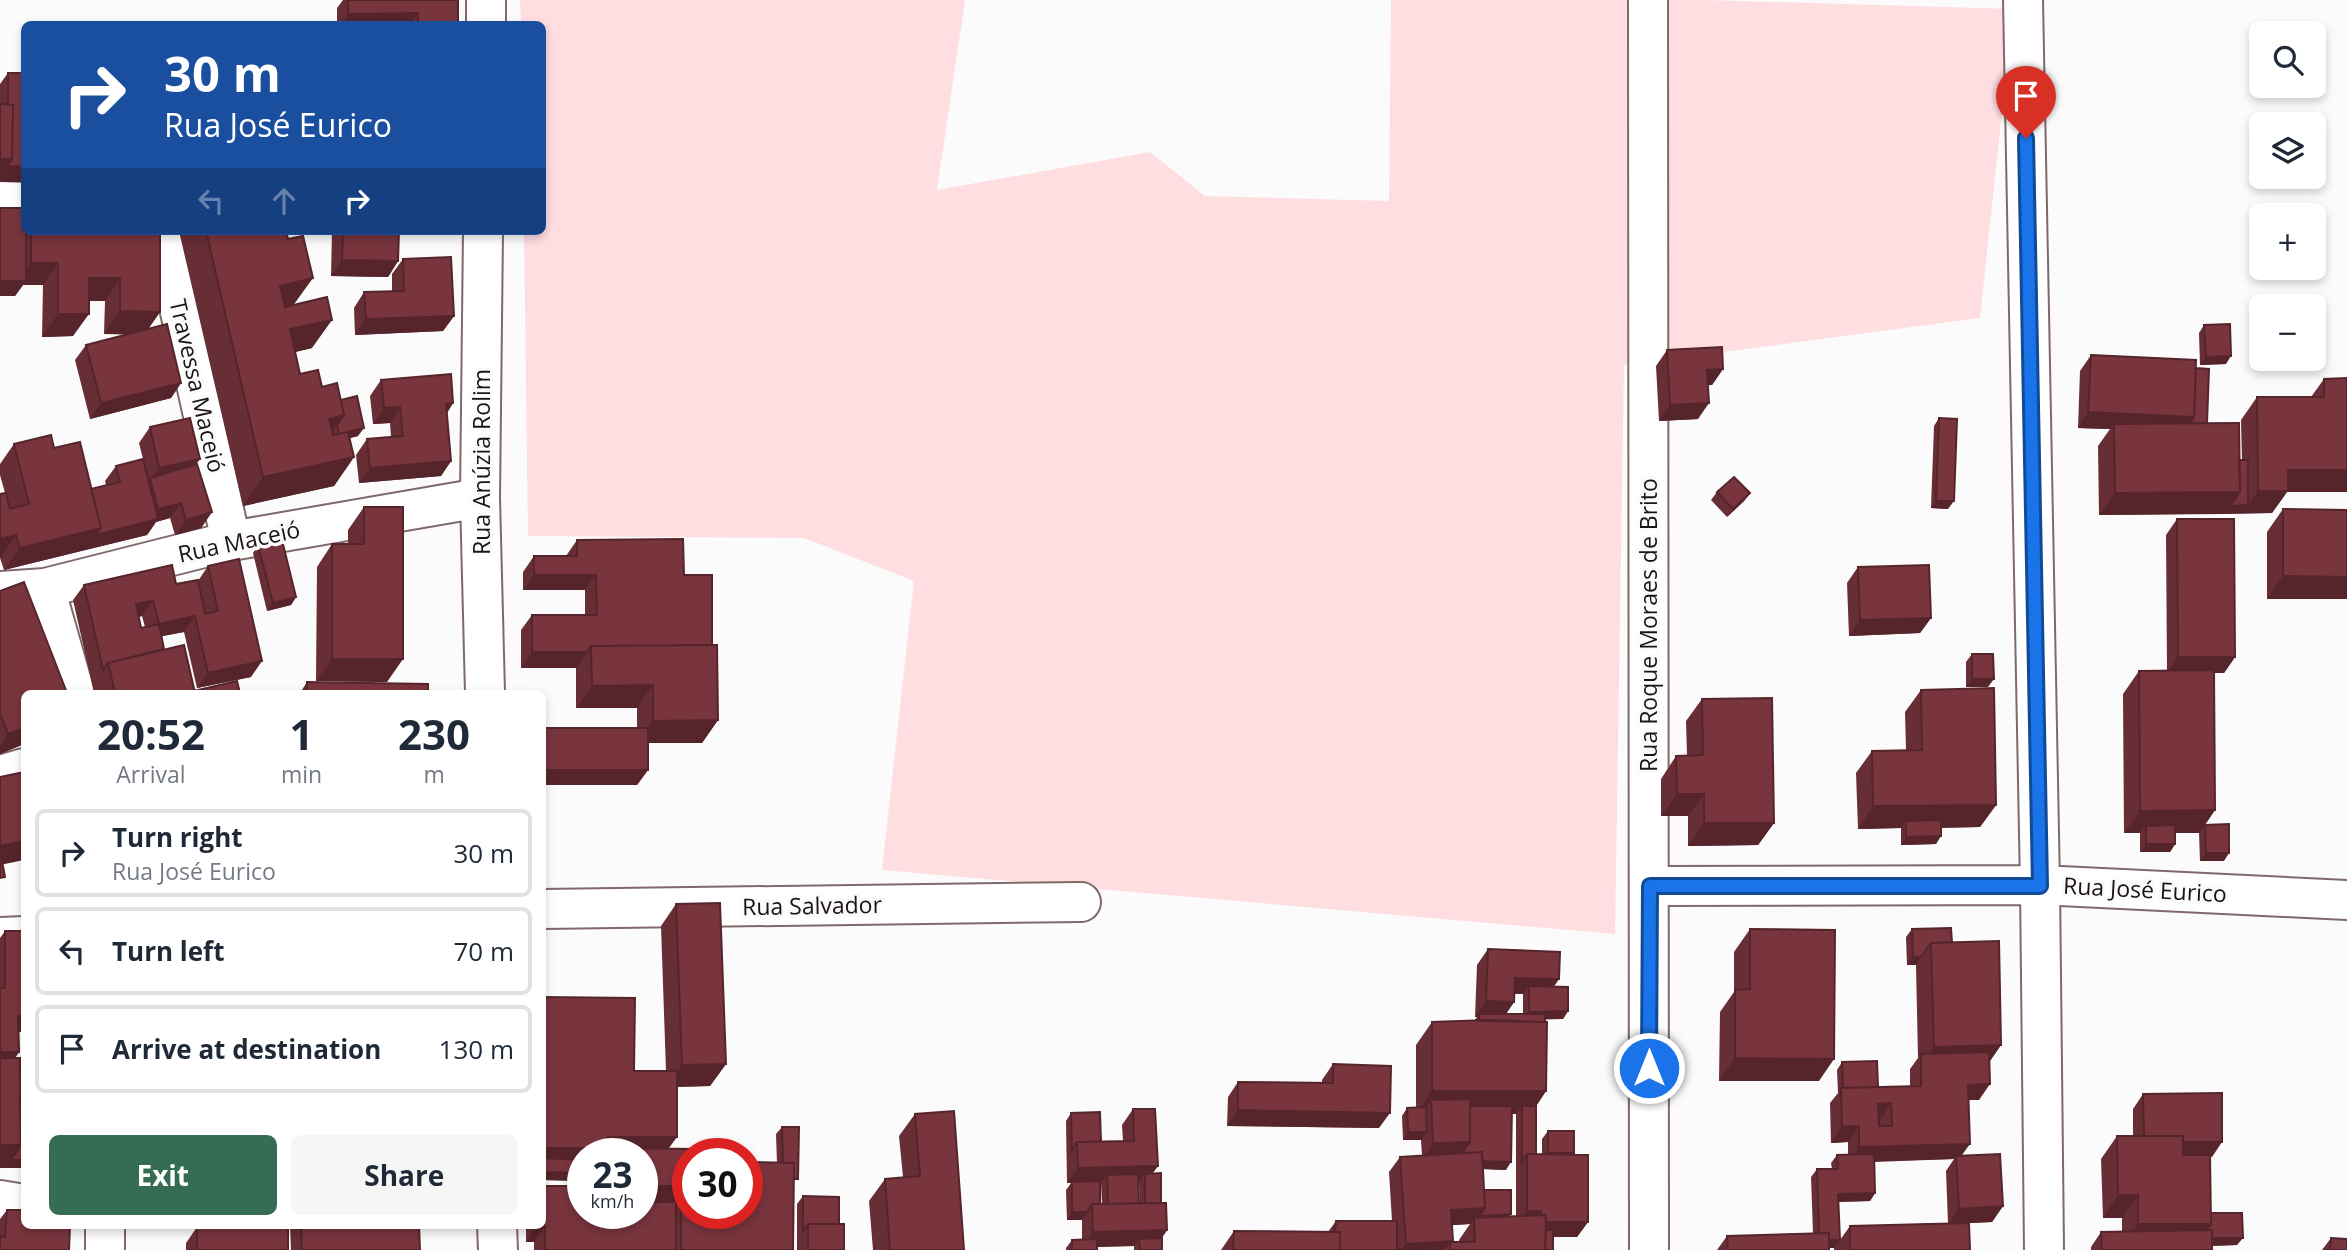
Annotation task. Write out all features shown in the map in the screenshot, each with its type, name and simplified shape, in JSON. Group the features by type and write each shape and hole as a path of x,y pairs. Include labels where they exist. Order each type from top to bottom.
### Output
{"street":[{"path":"486,0 486,21"},
{"name":"Rua Roque Moraes de Brito","path":"1648,0 1649,1250"},
{"path":"2023,0 2040,886 2044,1250"},
{"path":"0,201 21,202"},
{"name":"Travessa Maceió","path":"163,235 231,541"},
{"name":"Rua Anúzia Rolim","path":"483,235 480,498 485,690"},
{"name":"Rua Maceió","path":"0,591 45,588 231,541 480,498"},
{"path":"45,588 74,690"},
{"path":"0,775 21,769"},
{"name":"Rua José Eurico","path":"1650,886 2040,886 2347,900"},
{"name":"Rua Salvador","path":"546,909 1081,902"},
{"path":"0,937 21,936"},
{"path":"0,1200 21,1204"},
{"path":"105,1229 105,1250"},
{"path":"497,1229 498,1250"}],"shaded area":[{"path":"520,0 965,0 937,190 1150,152 1205,196 1389,201 1391,0 1706,0 2013,9 1980,318 1624,365 1615,934 882,870 914,581 804,538 528,536 524,235 546,235 546,21 521,21"}],"building":[{"path":"348,0 458,0 458,21 418,21 418,13 348,14"},
{"path":"8,73 21,73 21,167 7,166 12,159 13,105 8,104"},
{"path":"0,104 13,105 12,159 0,159"},
{"path":"0,208 21,208 21,235 26,235 26,281 0,281"},
{"path":"31,235 160,235 160,312 120,311 120,278 89,278 89,314 58,314 58,263 31,263"},
{"path":"207,235 287,235 288,239 303,236 313,278 280,286 285,307 327,297 332,320 290,329 300,374 318,370 322,387 337,383 344,415 329,419 333,435 348,432 354,457 263,477"},
{"path":"343,235 399,235 398,261 342,260"},
{"path":"451,257 454,316 366,319 364,292 404,291 403,259"},
{"path":"167,324 181,383 101,403 86,345"},
{"path":"2230,324 2231,356 2206,357 2204,325"},
{"path":"1722,347 1723,369 1707,370 1709,403 1670,405 1667,350"},
{"path":"2091,355 2196,360 2194,417 2088,412"},
{"path":"2196,368 2209,369 2207,423 2190,423 2194,417"},
{"path":"451,374 453,403 446,404 451,461 370,468 367,439 403,436 400,407 384,408 381,380"},
{"path":"2347,378 2347,470 2288,470 2288,491 2258,491 2257,397 2324,397 2324,379"},
{"path":"357,396 364,428 339,434 337,425 344,415 341,400"},
{"path":"190,418 200,459 159,468 150,427"},
{"path":"1939,418 1957,419 1954,501 1936,501"},
{"path":"2239,423 2240,492 2115,493 2114,424"},
{"path":"51,435 54,448 80,442 101,528 20,548 16,535 0,539 0,494 6,493 10,509 29,504 14,444"},
{"path":"143,459 158,519 96,535 101,528 91,489 120,482 116,466"},
{"path":"2239,460 2248,460 2248,505 2230,506 2240,492"},
{"path":"197,464 212,512 186,520 181,503 158,509 150,478"},
{"path":"1734,477 1750,493 1733,509 1717,492"},
{"path":"364,507 403,507 403,659 332,659 332,544 364,544"},
{"path":"2283,509 2347,510 2347,577 2283,576"},
{"path":"2177,519 2234,519 2235,657 2178,657"},
{"path":"683,539 684,575 712,575 712,645 591,646 587,652 532,652 532,615 597,615 596,575 534,575 534,556 577,556 577,540"},
{"path":"282,540 296,597 273,603 258,545"},
{"path":"239,559 262,661 208,673 195,616 159,624 164,649 108,663 103,670 84,585 172,565 176,584 198,580 205,614 218,611 208,566","holes":["153,601 159,624 141,628 136,604"]},
{"path":"1929,565 1931,618 1860,620 1858,567"},
{"path":"24,582 66,690 21,690 21,729 8,734 2,718 0,719 0,591"},
{"path":"184,645 194,690 114,690 108,663"},
{"path":"717,645 718,720 653,721 653,685 592,686 591,646"},
{"path":"1972,654 1993,654 1994,679 1972,679"},
{"path":"2214,670 2215,810 2140,811 2139,671"},
{"path":"237,681 239,690 198,690"},
{"path":"307,682 428,684 428,690 307,690"},
{"path":"1994,688 1996,805 1873,806 1872,751 1922,750 1921,690"},
{"path":"1772,698 1774,823 1704,823 1704,794 1677,794 1676,756 1703,755 1702,699"},
{"path":"546,728 648,728 648,770 546,770"},
{"path":"21,773 21,842 0,846 0,777"},
{"path":"1941,820 1941,836 1906,837 1906,821"},
{"path":"2229,824 2229,853 2206,853 2205,825"},
{"path":"2175,825 2175,844 2146,844 2146,826"},
{"path":"0,850 5,877 0,878"},
{"path":"720,903 726,1064 682,1065 676,904"},
{"path":"1951,928 1952,942 1931,943 1921,957 1913,957 1912,929"},
{"path":"1750,929 1835,930 1834,1059 1735,1058 1735,990 1750,989"},
{"path":"5,931 21,931 19,1052 0,1052 0,988 5,988"},
{"path":"1999,941 2001,1045 1934,1047 1931,943"},
{"path":"1488,949 1560,952 1559,979 1515,978 1514,1002 1486,1001"},
{"path":"1529,986 1568,987 1568,1011 1529,1012"},
{"path":"546,997 635,998 634,1071 677,1071 677,1137 567,1138 567,1148 546,1148"},
{"path":"1479,1014 1545,1014 1545,1022 1479,1021"},
{"path":"1432,1022 1547,1022 1546,1091 1432,1091"},
{"path":"1989,1052 1990,1084 1968,1085 1970,1144 1859,1147 1859,1126 1842,1127 1841,1088 1921,1086 1921,1054","holes":["1891,1103 1892,1126 1879,1126 1878,1104"]},
{"path":"0,1058 20,1058 21,1145 0,1145"},
{"path":"1877,1061 1878,1087 1843,1088 1842,1062"},
{"path":"1333,1064 1391,1066 1390,1113 1238,1110 1238,1082 1333,1083"},
{"path":"2222,1093 2222,1142 2183,1142 2183,1136 2144,1136 2143,1094"},
{"path":"1470,1099 1470,1142 1433,1143 1431,1100"},
{"path":"1470,1106 1512,1106 1511,1162 1482,1161 1482,1152 1464,1153 1470,1142"},
{"path":"1522,1106 1536,1106 1536,1154 1527,1154 1522,1162"},
{"path":"1426,1107 1427,1132 1408,1132 1407,1108"},
{"path":"1133,1109 1155,1109 1158,1166 1078,1168 1077,1142 1134,1141"},
{"path":"954,1111 964,1250 890,1250 885,1179 920,1176 915,1114"},
{"path":"1100,1112 1101,1142 1077,1142 1072,1150 1071,1113"},
{"path":"782,1127 799,1127 798,1179 794,1179 794,1163 783,1163"},
{"path":"1548,1131 1574,1131 1574,1153 1548,1153"},
{"path":"2117,1136 2183,1136 2183,1155 2210,1155 2211,1224 2138,1224 2138,1195 2118,1195"},
{"path":"21,1145 21,1160 11,1160"},
{"path":"658,1149 672,1149 672,1186 658,1186"},
{"path":"1482,1152 1485,1208 1451,1210 1453,1241 1406,1244 1400,1157"},
{"path":"1527,1154 1588,1155 1588,1222 1546,1222 1546,1215 1541,1215 1541,1211 1527,1211"},
{"path":"1874,1154 1875,1193 1838,1194 1840,1240 1829,1240 1829,1233 1819,1233 1817,1169 1838,1169 1837,1155"},
{"path":"2000,1154 2003,1206 1959,1209 1956,1156"},
{"path":"546,1158 567,1159 567,1173 546,1172"},
{"path":"763,1162 794,1163 793,1250 681,1250 681,1229 763,1229"},
{"path":"1161,1173 1161,1203 1145,1203 1145,1174"},
{"path":"1138,1174 1139,1203 1108,1204 1107,1175"},
{"path":"1100,1181 1100,1204 1092,1204 1087,1212 1072,1212 1072,1182"},
{"path":"546,1186 567,1186 567,1229 658,1229 658,1202 672,1202 672,1229 676,1229 676,1250 545,1250"},
{"path":"1484,1190 1511,1190 1511,1214 1480,1216 1485,1208"},
{"path":"803,1196 839,1197 839,1224 808,1224 803,1231"},
{"path":"1166,1203 1167,1230 1093,1232 1092,1204"},
{"path":"7,1210 21,1210 21,1229 70,1229 69,1250 0,1250 0,1236 5,1237"},
{"path":"2211,1213 2242,1213 2243,1238 2212,1238 2212,1230 2206,1230 2211,1224"},
{"path":"1546,1215 1545,1250 1450,1250 1450,1242 1475,1242 1474,1218"},
{"path":"1336,1221 1397,1221 1397,1249 1432,1250 1340,1250 1340,1232 1335,1232"},
{"path":"1969,1223 1970,1250 1850,1250 1850,1226"},
{"path":"808,1224 844,1224 844,1250 808,1250"},
{"path":"197,1229 288,1229 288,1250 197,1250"},
{"path":"301,1229 419,1229 420,1250 302,1250"},
{"path":"1546,1230 1553,1230 1553,1250 1545,1250"},
{"path":"2212,1230 2212,1250 2102,1250 2101,1232"},
{"path":"1234,1231 1340,1232 1340,1250 1233,1250"},
{"path":"1829,1233 1829,1250 1728,1250 1727,1236"},
{"path":"1162,1238 1162,1250 1140,1250 1139,1239"},
{"path":"2331,1238 2347,1239 2347,1250 2330,1250"},
{"path":"1097,1239 1097,1250 1072,1250 1072,1240"}],"route":[{"path":"1649,1068 1650,886 2040,886 2026,138"}]}
